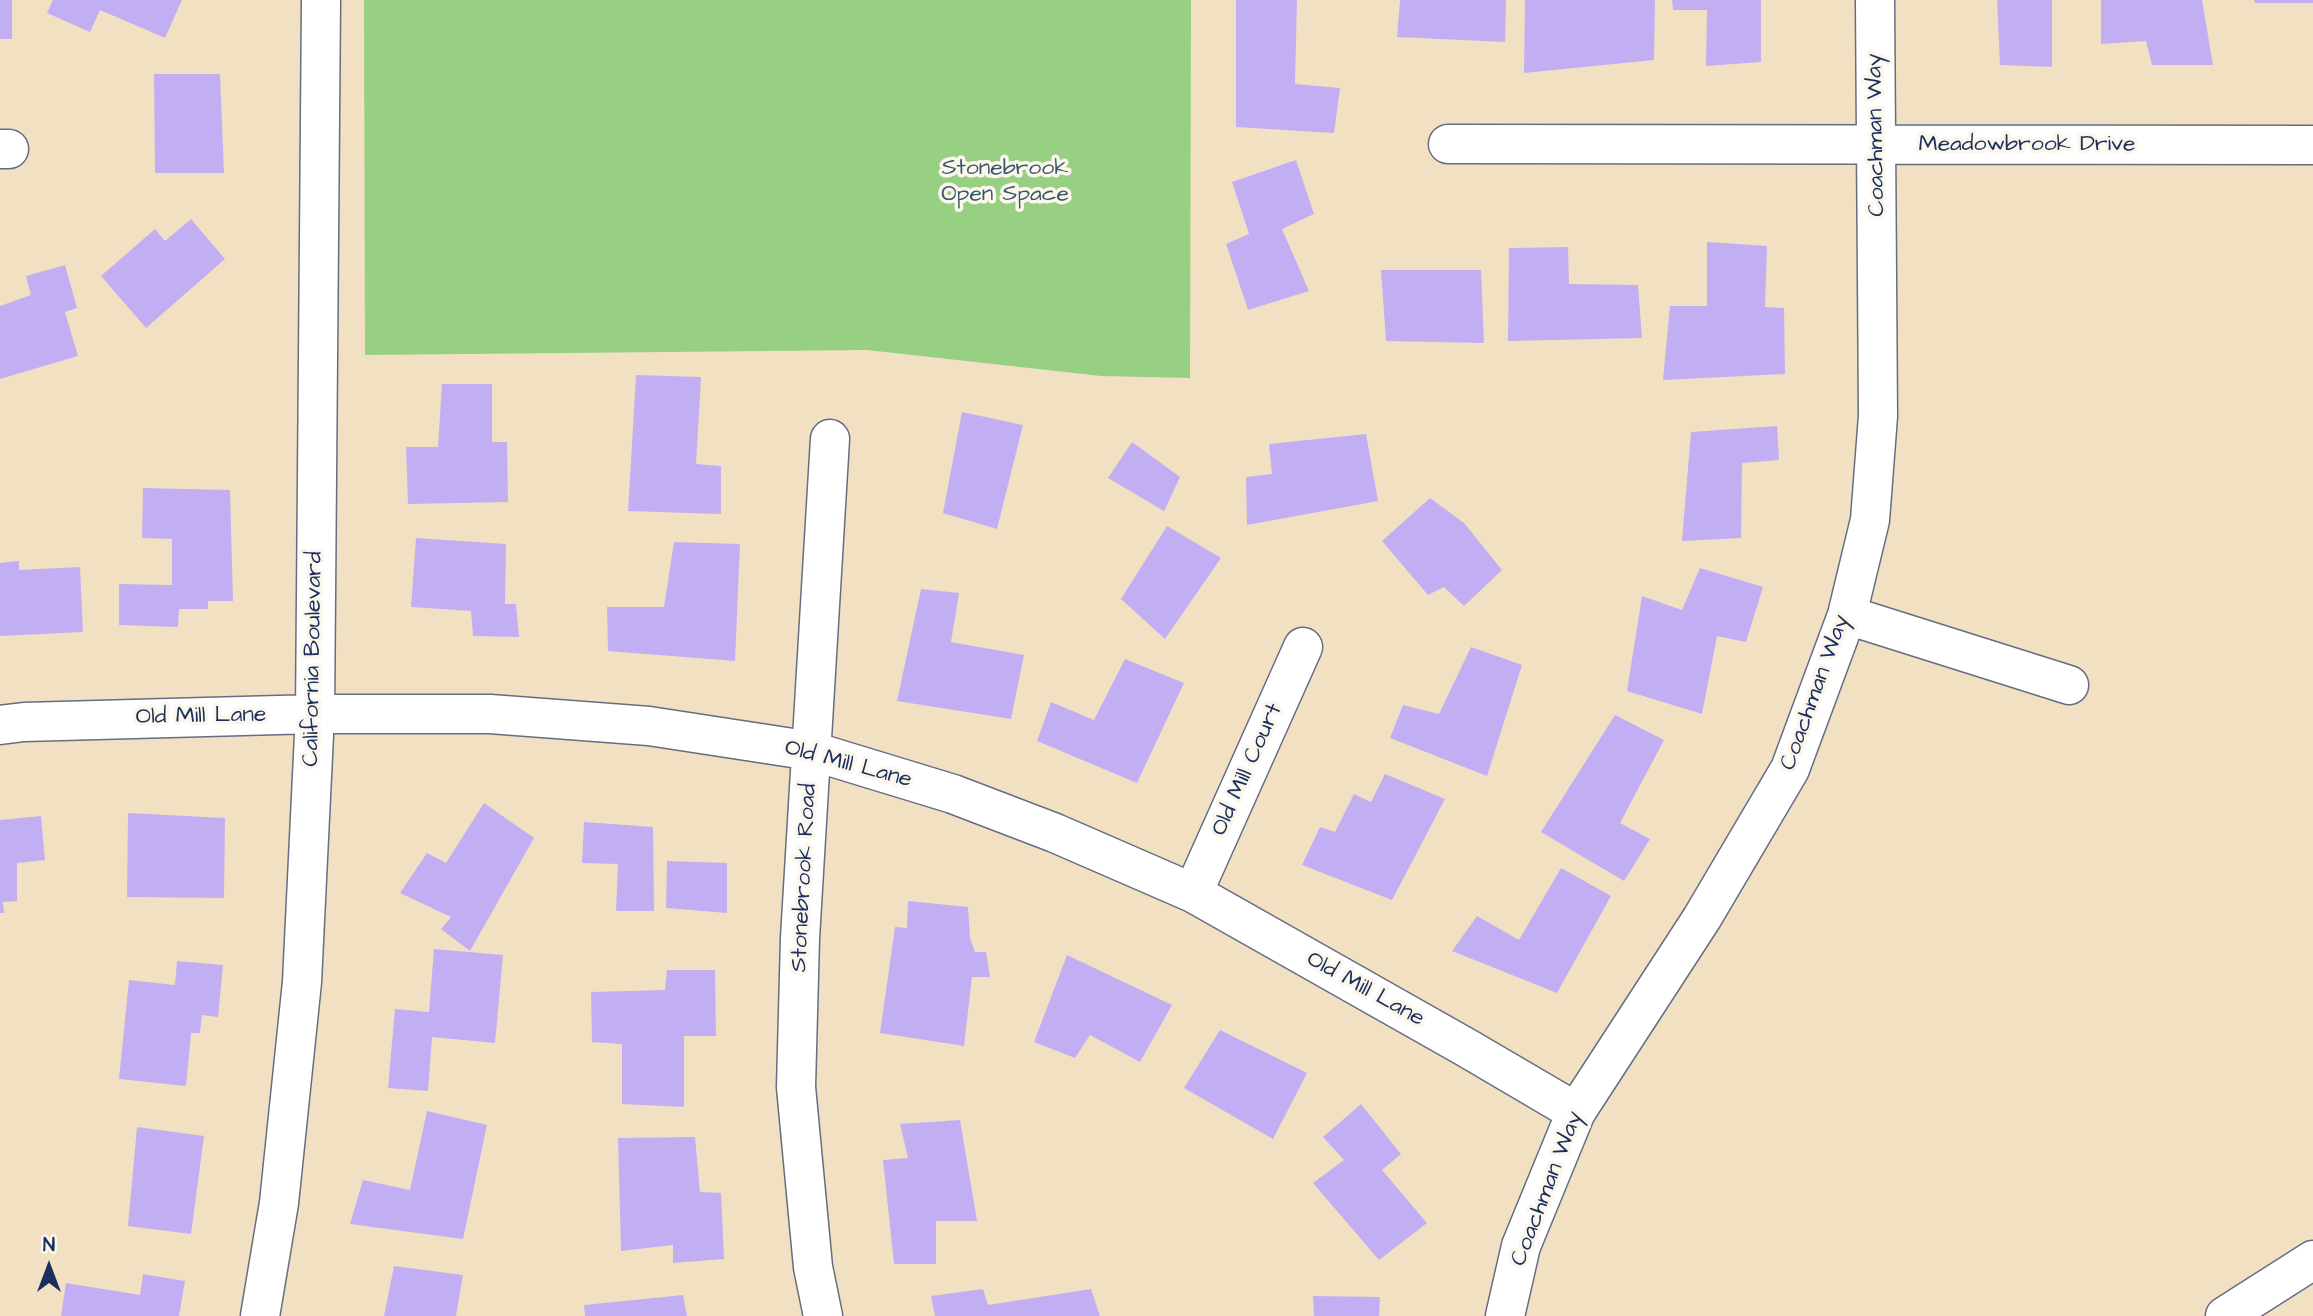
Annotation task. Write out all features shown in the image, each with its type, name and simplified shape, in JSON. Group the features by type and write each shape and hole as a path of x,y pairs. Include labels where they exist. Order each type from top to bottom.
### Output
{"street":[{"name":"California Boulevard","path":"260,1316 279,1203 302,982 315,715 321,0"},
{"name":"Coachman Way","path":"1505,1316 1521,1246 1576,1112 1702,918 1790,769 1847,615 1870,520 1878,416 1875,0"},
{"name":"Meadowbrook Drive","path":"1448,144 2313,145"},
{"name":"Stonebrook Road","path":"823,1316 813,1268 796,1087 800,938 830,439"},
{"path":"1847,615 2069,685"},
{"name":"Old Mill Court","path":"1193,893 1303,647"},
{"name":"Old Mill Lane","path":"0,725 24,722 315,715 490,715 635,725 812,751 953,794 1055,833 1193,893 1576,1112"},
{"path":"2225,1316 2313,1260"}],"green space":[{"name":"Stonebrook Open Space","path":"364,0 1191,0 1190,378 1101,376 867,350 365,355"}],"building":[{"path":"0,0 12,0 12,39 0,39"},
{"path":"53,0 182,0 165,38 100,10 90,32 47,13"},
{"path":"1236,0 1297,0 1295,84 1340,88 1334,133 1236,127"},
{"path":"1400,0 1506,0 1505,42 1397,37"},
{"path":"1525,0 1655,0 1654,60 1524,73"},
{"path":"1672,0 1761,0 1761,62 1706,66 1707,10 1673,10"},
{"path":"1997,0 2052,0 2052,67 2000,65"},
{"path":"2101,0 2202,0 2213,65 2152,65 2146,41 2101,44"},
{"path":"2254,0 2313,0 2313,3 2255,3"},
{"path":"154,74 220,74 224,173 155,173"},
{"path":"1296,160 1314,214 1282,229 1309,291 1248,310 1226,244 1249,234 1232,182"},
{"path":"191,219 225,259 146,328 101,276 155,229 165,241"},
{"path":"1707,242 1767,246 1765,307 1784,308 1785,374 1663,380 1670,306 1707,306"},
{"path":"1568,247 1569,284 1638,285 1642,338 1508,341 1509,248"},
{"path":"65,265 77,308 65,312 78,356 0,379 0,306 31,295 26,276"},
{"path":"1381,270 1481,270 1484,343 1386,341"},
{"path":"636,375 701,377 696,464 721,466 721,514 628,511"},
{"path":"442,384 492,384 492,442 507,442 508,502 408,504 406,447 438,447"},
{"path":"962,412 1023,425 997,529 943,513"},
{"path":"1777,426 1779,460 1742,463 1741,538 1682,541 1691,432"},
{"path":"1366,434 1378,501 1247,525 1246,477 1272,474 1269,444"},
{"path":"1132,442 1180,477 1164,511 1108,478"},
{"path":"143,488 230,490 233,601 208,601 208,609 179,609 178,627 119,625 119,584 172,585 172,539 142,538"},
{"path":"1430,498 1464,523 1502,570 1464,606 1444,587 1428,595 1382,541"},
{"path":"1167,526 1221,558 1165,639 1121,599"},
{"path":"416,538 506,544 505,604 516,604 519,637 473,636 471,611 411,607"},
{"path":"674,542 740,544 735,661 608,651 607,607 664,607"},
{"path":"19,561 19,570 80,567 83,632 0,636 0,563"},
{"path":"1700,568 1763,587 1746,642 1717,636 1702,714 1627,691 1642,596 1682,610"},
{"path":"921,589 959,593 951,642 1024,655 1011,719 897,701"},
{"path":"1471,647 1522,665 1487,776 1390,738 1403,705 1439,714"},
{"path":"1125,659 1184,683 1137,783 1037,741 1051,702 1094,720"},
{"path":"1615,715 1664,740 1620,823 1650,839 1624,881 1541,832"},
{"path":"1385,774 1445,799 1392,900 1302,865 1320,827 1335,832 1354,794 1371,802"},
{"path":"484,803 534,838 470,951 441,929 451,917 400,893 427,853 446,863"},
{"path":"128,813 225,818 224,898 127,897"},
{"path":"41,816 45,860 17,863 17,901 3,902 4,913 0,913 0,820"},
{"path":"584,822 653,827 654,911 616,911 618,864 582,863"},
{"path":"667,861 727,863 727,913 666,908"},
{"path":"1561,868 1611,896 1557,993 1452,951 1477,916 1519,940"},
{"path":"908,901 968,907 970,938 975,952 986,952 990,977 972,977 964,1046 880,1033 895,927 907,928"},
{"path":"434,949 503,955 495,1043 432,1037 428,1091 388,1088 395,1009 429,1012"},
{"path":"1067,955 1172,1005 1140,1062 1090,1035 1075,1058 1034,1042"},
{"path":"177,961 223,965 218,1017 202,1015 200,1033 191,1033 186,1086 119,1079 129,980 175,985"},
{"path":"667,970 715,970 716,1036 684,1036 684,1107 622,1104 622,1044 592,1042 591,992 665,990"},
{"path":"1220,1030 1307,1073 1273,1139 1184,1088"},
{"path":"1361,1104 1401,1154 1382,1170 1427,1223 1379,1260 1313,1183 1344,1160 1323,1137"},
{"path":"427,1111 487,1125 463,1239 350,1224 363,1180 410,1190"},
{"path":"960,1120 977,1221 936,1221 936,1264 894,1264 883,1160 908,1158 900,1124"},
{"path":"137,1127 204,1136 191,1234 128,1226"},
{"path":"695,1137 700,1192 721,1193 724,1259 673,1263 673,1245 621,1251 618,1138"},
{"path":"394,1266 463,1275 456,1316 384,1316"},
{"path":"143,1274 185,1281 179,1316 61,1316 66,1283 140,1295"},
{"path":"983,1289 988,1305 1091,1289 1100,1316 935,1316 931,1296"},
{"path":"683,1295 687,1316 585,1316 584,1305"},
{"path":"1313,1296 1380,1297 1379,1316 1314,1316"}]}
